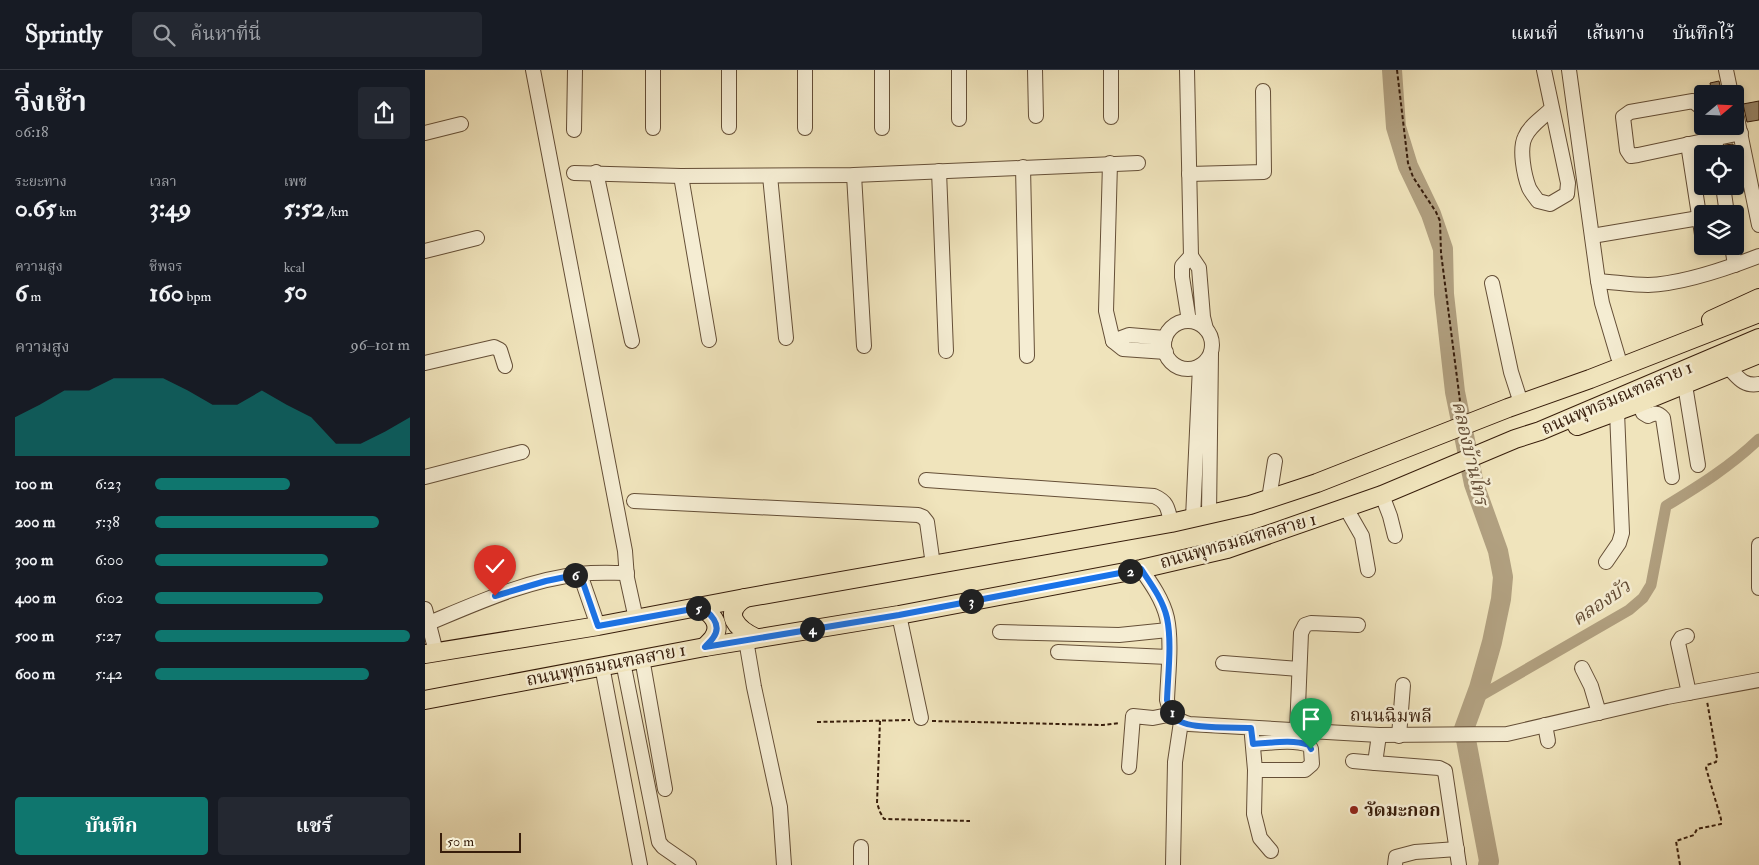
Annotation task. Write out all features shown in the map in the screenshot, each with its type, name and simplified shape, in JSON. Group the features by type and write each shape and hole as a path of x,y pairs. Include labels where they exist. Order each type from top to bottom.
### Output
{"main road":[{"path":"1626,360 1695,326 1759,298"},
{"name":"ถนนพุทธมณฑลสาย 1","path":"431,653 598,626 1201,517 1269,499 1317,483 1626,360 1759,313"},
{"name":"ถนนพุทธมณฑลสาย 1","path":"425,700 642,658 899,615 1141,569 1227,549 1382,495 1515,439 1679,379 1759,338"},
{"path":"1540,431 1580,426 1639,404 1679,379 1728,367 1759,354"},
{"path":"745,598 736,603 734,621 751,639"},
{"path":"698,608 710,613 716,625 714,638 705,647"}],"street":[{"path":"533,70 637,619"},
{"path":"574,130 575,70"},
{"path":"653,70 653,128"},
{"path":"729,70 729,127"},
{"path":"805,70 805,128"},
{"path":"881,128 882,70"},
{"path":"959,70 959,119"},
{"path":"1035,70 1036,116"},
{"path":"1111,70 1111,117"},
{"path":"1187,70 1191,256 1199,268 1203,317 1212,340 1201,517"},
{"path":"1545,70 1568,183 1567,194 1551,204 1538,201 1529,189 1521,149 1525,136 1533,125 1552,108"},
{"path":"1569,70 1602,303 1626,360"},
{"path":"1726,70 1729,85"},
{"path":"1189,174 1264,172 1263,91"},
{"path":"1694,102 1630,112 1623,117 1627,150 1631,156 1688,144 1706,135"},
{"path":"425,133 461,124"},
{"path":"1741,135 1759,225"},
{"path":"1688,144 1697,205"},
{"path":"1110,163 1106,311 1113,341 1129,335 1166,345"},
{"path":"574,173 596,172 681,176 854,175 1138,163"},
{"path":"1023,167 1027,356"},
{"path":"939,171 946,351"},
{"path":"596,172 632,341"},
{"path":"854,175 865,346"},
{"path":"681,176 709,340"},
{"path":"770,176 786,338"},
{"path":"1592,236 1694,219"},
{"path":"425,251 477,238"},
{"path":"1733,255 1735,266"},
{"path":"1189,321 1182,266 1191,256"},
{"path":"1598,281 1648,285 1685,279 1735,266 1759,256"},
{"path":"1492,283 1511,372 1521,403"},
{"path":"1207,329 1195,322 1181,322 1169,331 1166,345 1171,361 1185,369 1200,366 1209,358 1211,353"},
{"path":"425,364 494,347 500,350 505,366"},
{"path":"1200,366 1201,517"},
{"path":"1728,367 1744,382 1751,385 1759,384"},
{"path":"1679,379 1698,465"},
{"path":"1639,404 1643,413 1649,416 1655,413 1660,414 1663,418 1672,477"},
{"path":"1606,562 1619,543 1621,533 1617,412"},
{"path":"425,477 522,452"},
{"path":"1269,499 1275,461"},
{"path":"927,480 1154,496 1166,504 1171,523"},
{"path":"1382,495 1395,536"},
{"path":"633,501 918,515 927,522 933,565"},
{"path":"1346,508 1362,536 1368,570"},
{"path":"1759,545 1759,588"},
{"path":"1141,569 1164,609 1168,630 1167,700 1177,718 1173,865"},
{"path":"431,653 427,616 546,581 580,574 627,573"},
{"path":"580,574 598,626"},
{"path":"899,615 923,720"},
{"path":"1297,731 1301,633 1305,625 1311,623 1358,625"},
{"path":"1000,632 1119,635 1168,630"},
{"path":"1687,636 1681,638 1678,643 1689,693"},
{"path":"751,639 754,687 780,807 784,865"},
{"path":"1057,652 1168,657"},
{"path":"642,658 665,789"},
{"path":"623,662 659,842 663,847 689,865"},
{"path":"1223,663 1299,669"},
{"path":"602,666 610,717 640,865"},
{"path":"1582,668 1591,686 1599,713"},
{"name":"ถนนฉิมพลี","path":"1133,716 1177,718 1207,726 1379,736 1507,734 1689,693 1759,680"},
{"path":"1399,736 1403,685"},
{"path":"1129,767 1133,716"},
{"path":"1545,725 1548,741"},
{"path":"1251,728 1255,770 1255,820 1260,838 1271,851"},
{"path":"1375,763 1379,736"},
{"path":"1253,744 1292,742 1309,745 1311,749 1312,764 1305,770 1255,770"},
{"path":"1353,761 1439,768 1445,771 1459,865"},
{"path":"1393,843 1395,861 1415,852 1457,849"},
{"path":"861,847 861,865"}],"path":[{"path":"1397,70 1408,163 1413,177 1440,221 1441,253 1460,401"},
{"path":"1681,865 1676,841 1694,835 1697,829 1721,824 1706,768 1707,765 1716,762 1717,758 1706,698"},
{"path":"817,722 923,720 1103,725 1123,723 1133,716"},
{"path":"880,721 877,803 879,812 884,819 971,821"}],"building":[{"path":"1719,81 1720,85 1710,85 1710,83"},
{"path":"1759,101 1759,120 1747,122 1744,104"}],"waterway":[{"name":"คลองบ้านไทร","path":"1392,70 1396,127 1408,166 1431,214 1443,249 1444,294 1455,392 1474,484 1498,551 1503,577 1501,599 1492,642 1479,688 1464,729 1489,861 1488,865"},
{"name":"คลองบัว","path":"1475,699 1629,610 1643,598 1651,585 1666,506 1726,467 1759,439"}],"place":[{"name":"วัดมะกอก","path":"1354,810"}],"route":[{"path":"495,596 546,581 580,574 598,626 698,608 710,613 716,625 714,638 705,647 899,615 1141,569 1156,593 1167,617 1167,700 1169,708 1176,719 1189,724 1251,728 1253,744 1292,742 1309,745 1311,749"}]}
